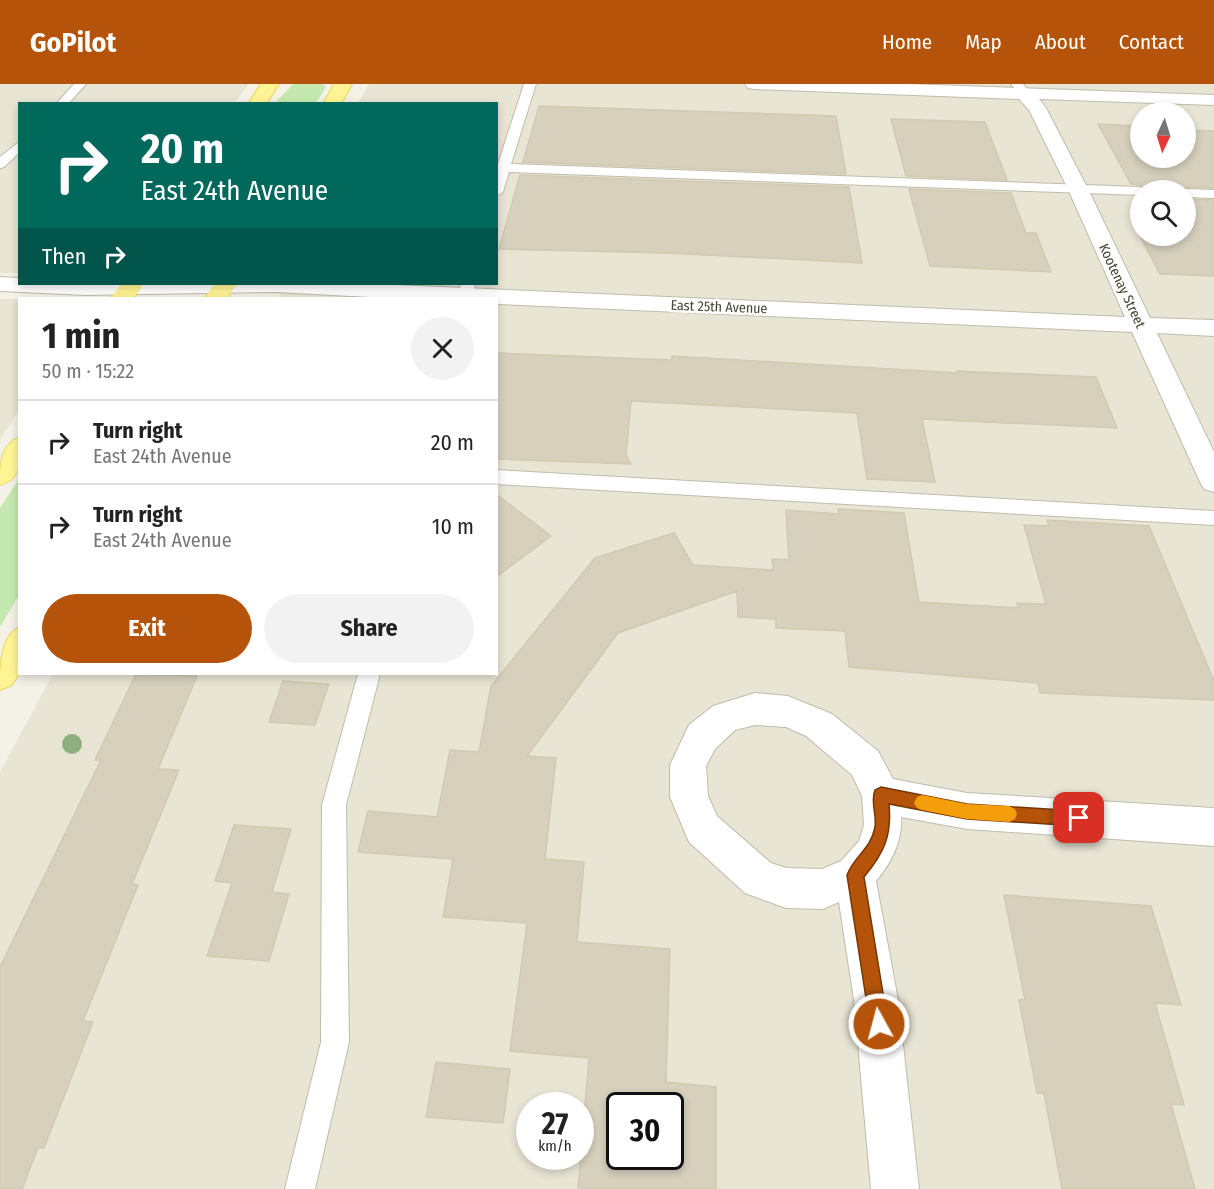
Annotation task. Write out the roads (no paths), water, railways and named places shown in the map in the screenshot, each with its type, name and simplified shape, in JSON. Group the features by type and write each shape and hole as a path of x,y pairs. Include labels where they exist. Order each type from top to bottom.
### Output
{"main road":[{"path":"258,102 270,84"},
{"path":"333,102 343,84"},
{"path":"0,475 18,450"},
{"path":"0,675 18,644"}],"street":[{"path":"754,84 1021,89 1214,100"},
{"name":"Kootenay Street","path":"1021,89 1037,108 1078,189 1214,482"},
{"name":"East 25th Avenue","path":"0,284 18,285"},
{"name":"East 25th Avenue","path":"21,285 128,290 222,289 277,285 1214,328"},
{"path":"755,709 788,711 819,725 865,763 881,795 884,825 875,852 855,875 823,889 786,888 759,879 702,829 688,797 688,765 702,737 725,717 755,709"},
{"path":"881,795 967,812 1214,827"},
{"path":"855,875 876,1000 895,1189"}],"lane":[{"path":"63,102 81,84"},
{"path":"498,186 530,84"},
{"path":"2,159 18,147"},
{"path":"504,168 1130,191"},
{"path":"1196,193 1214,194"},
{"path":"498,477 1214,518"},
{"path":"300,1189 335,1042 334,805 369,675"}]}
